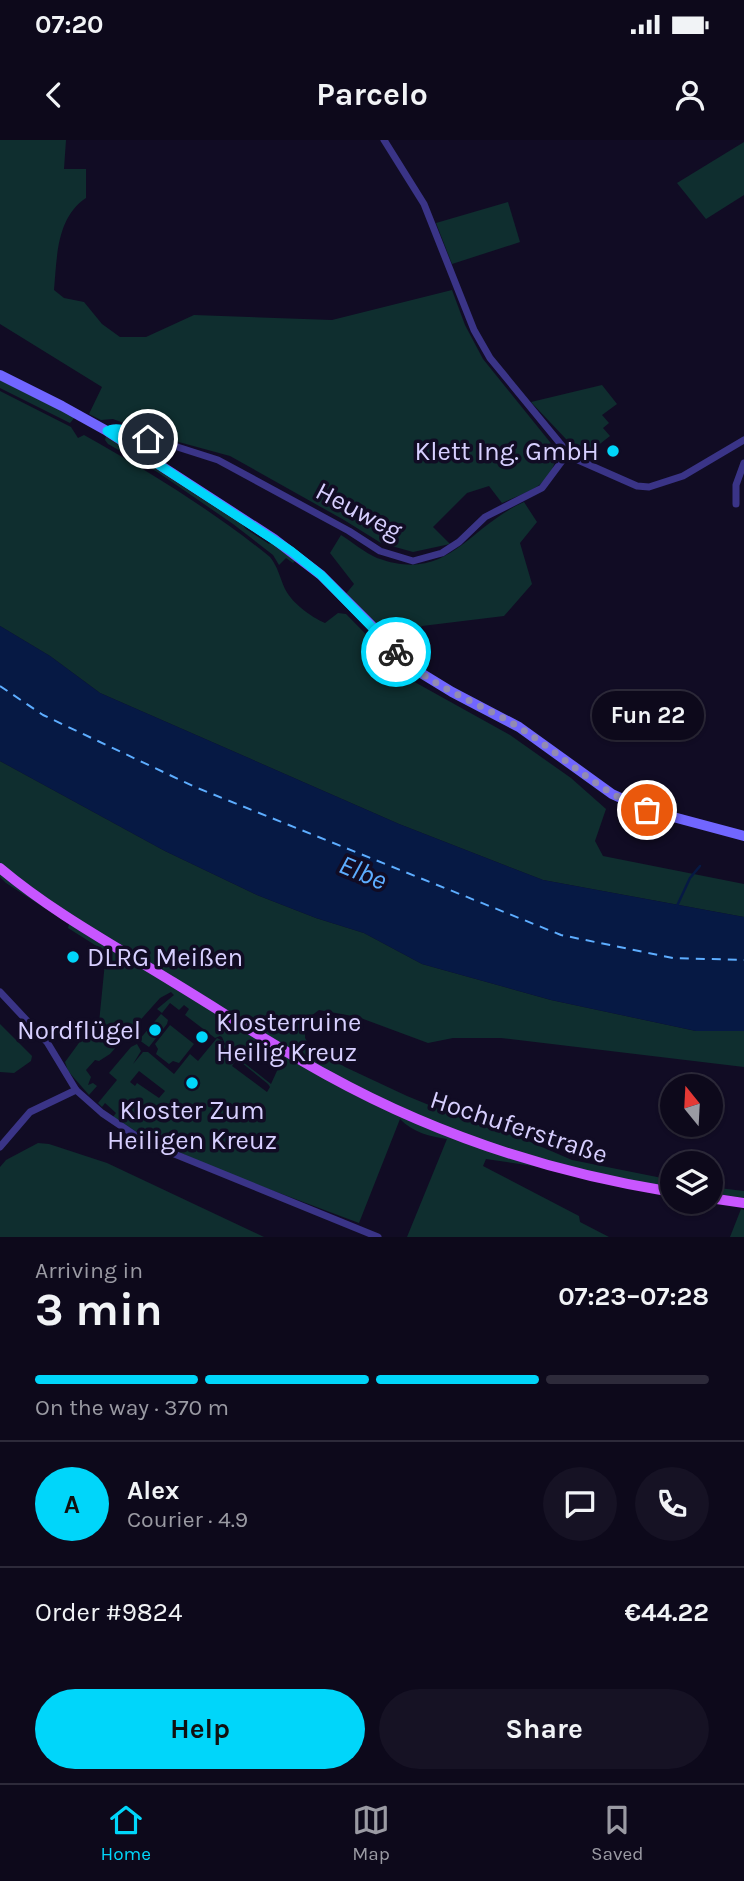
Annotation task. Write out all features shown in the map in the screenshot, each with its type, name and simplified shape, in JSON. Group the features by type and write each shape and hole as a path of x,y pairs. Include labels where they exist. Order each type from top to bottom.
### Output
{"main road":[{"name":"Hochuferstraße","path":"0,868 17,883 99,936 328,1076 404,1113 478,1143 522,1158 621,1184 660,1190"},
{"path":"723,1200 744,1203"}],"street":[{"path":"384,140 425,204 474,330 490,358 568,453 638,486 649,487 683,476 744,440"},
{"path":"0,375 107,431 254,526 301,559 423,675 519,727 629,804 744,836"},
{"name":"Heuweg","path":"107,431 113,428 121,429 218,460 349,531 380,551 413,561 442,553 459,542 485,517 542,488 568,453"},
{"path":"736,504 736,485 744,463"},
{"path":"0,992 47,1042 76,1090 102,1113 145,1142 378,1237"},
{"path":"0,1147 30,1112 76,1090"}],"green space":[{"path":"0,140 66,140 64,169 86,169 86,198 76,206 63,227 54,290 64,298 84,302 102,324 120,337 146,337 194,315 332,320 452,290 465,325 483,359 558,452 550,473 538,486 502,503 489,486 467,493 433,527 450,544 413,552 381,543 230,456 164,438 113,419 101,420 89,414 102,387 0,324"},
{"path":"744,142 744,195 706,219 677,183"},
{"path":"508,202 520,242 452,264 436,223"},
{"path":"0,379 75,417 70,423 0,388"},
{"path":"602,385 617,404 602,415 609,423 603,428 610,436 583,457 531,402"},
{"path":"0,391 71,427 78,438 84,435 203,507 270,557 288,594 308,613 325,623 338,613 346,614 411,680 510,735 571,778 606,809 595,841 603,856 744,884 744,917 543,880 399,824 100,693 50,656 0,626"},
{"path":"106,436 237,518 246,529 269,544 272,541 297,559 293,563 286,558 279,565 273,555 233,524 159,473 108,444"},
{"path":"524,502 537,522 520,543 532,584 504,616 422,626 402,647 345,595 354,584 330,553 341,535 377,558 401,564 422,564 456,549 504,513"},
{"path":"0,761 165,851 257,895 364,933 422,964 551,1000 696,1031 744,1031 744,1067 501,1038 453,1038 428,1043 358,1017 319,1010 311,1016 305,1028 305,1038 310,1046 345,1067 407,1096 572,1160 660,1178 660,1185 486,1159 483,1166 579,1216 580,1222 609,1237 407,1237 447,1139 422,1133 400,1119 359,1223 221,1171 145,1137 113,1117 116,1113 105,1103 102,1107 98,1103 117,1080 109,1073 131,1047 137,1044 141,1051 133,1064 143,1052 148,1052 174,1074 190,1054 198,1061 217,1038 223,1041 216,1051 218,1053 225,1044 222,1037 215,1038 185,1015 189,1009 184,1005 179,1010 170,1003 162,1013 157,1009 174,995 171,992 160,998 110,1054 99,1061 95,1060 86,1070 91,1077 88,1085 93,1083 97,1086 89,1095 68,1071 65,1062 84,1036 99,1023 106,952 0,877","holes":["249,1044 281,1062 271,1084 238,1058","237,1059 268,1084 270,1087 267,1092 232,1066","139,1071 165,1091 159,1098 137,1083 135,1086 130,1082"]},
{"path":"161,1014 168,1020 167,1024 149,1047 139,1040"},
{"path":"0,1024 32,1056 31,1061 14,1073 0,1072"},
{"path":"170,1025 194,1044 179,1063 173,1061 169,1064 156,1054 158,1049 155,1044"},
{"path":"38,1143 49,1144 107,1163 264,1237 0,1237 0,1167 6,1160"},
{"path":"723,1189 744,1191 744,1198 723,1195"},
{"path":"741,1209 744,1210 744,1237 730,1237"}],"water":[{"name":"Elbe","path":"0,626 50,656 100,693 399,824 543,880 744,917 744,1031 696,1031 551,1000 422,964 364,933 257,895 165,851 0,761"}],"waterway":[{"path":"676,908 690,878 700,866"}],"ferry route":[{"path":"0,686 43,715 195,787 561,935 673,958 744,960"}],"way so far":[{"path":"396,652 423,675 530,734 612,794 647,810"}],"place":[{"name":"Klett Ing. GmbH","path":"613,451"},
{"name":"Fun 22","path":"647,810"},
{"name":"DLRG Meißen","path":"73,957"},
{"name":"Nordflügel","path":"155,1030"},
{"name":"Klosterruine Heilig Kreuz","path":"202,1037"},
{"name":"Kloster Zum Heiligen Kreuz","path":"192,1083"}],"route":[{"path":"148,439 121,429 113,428 107,431 291,551 321,575 396,652"}]}
